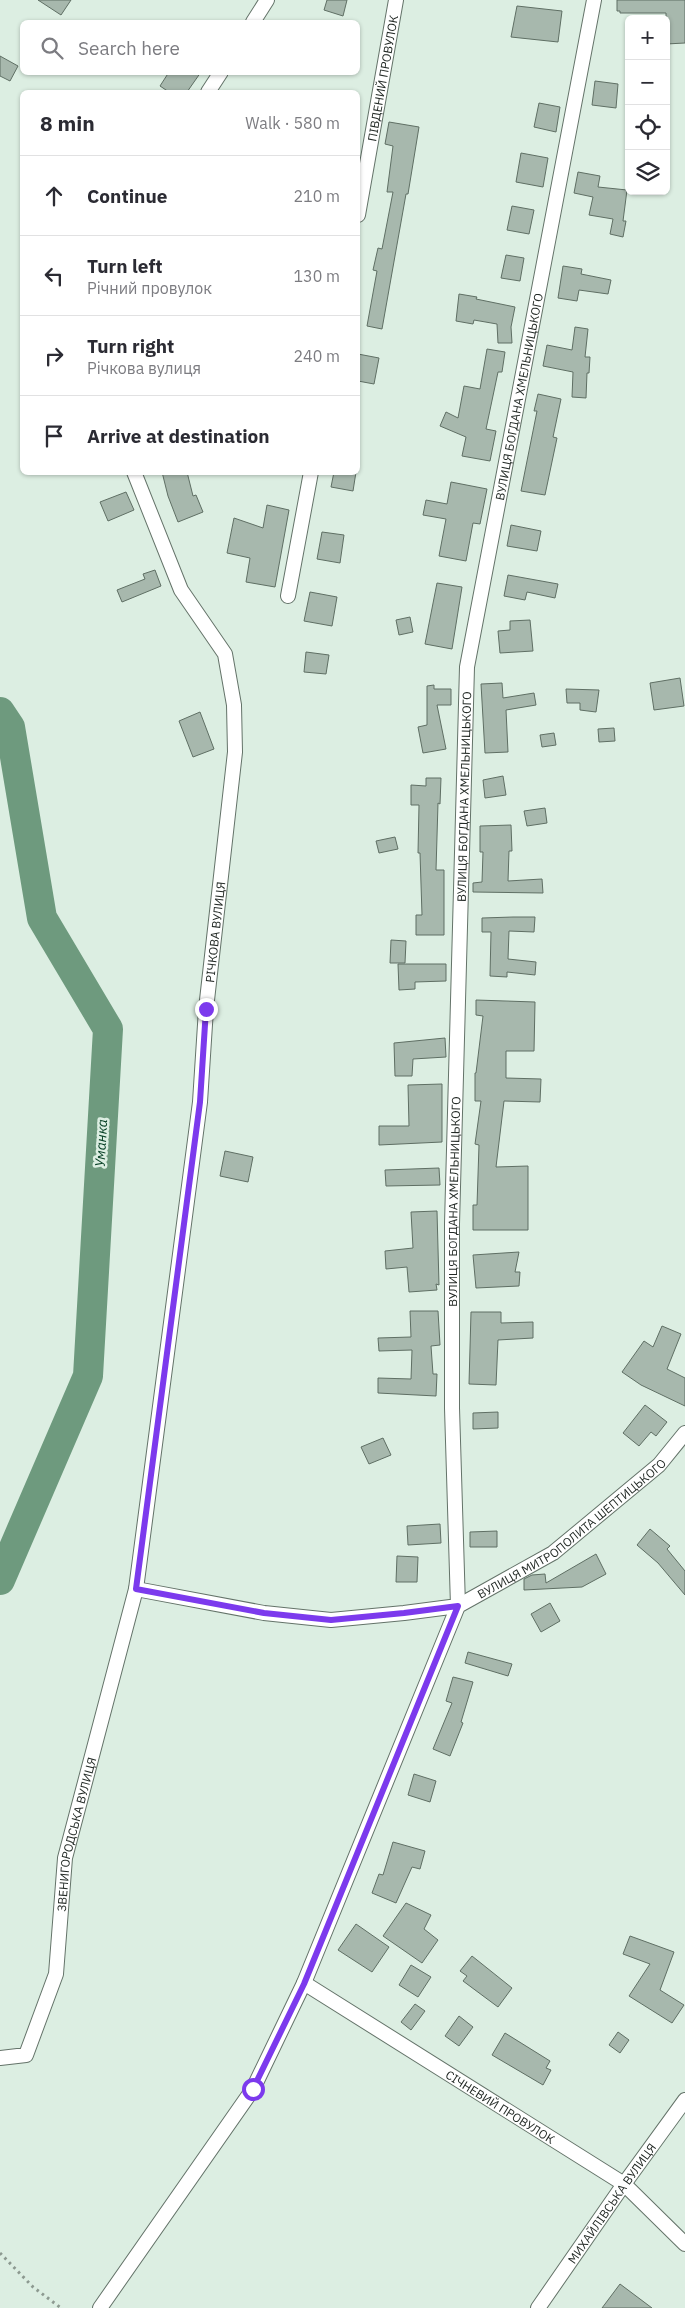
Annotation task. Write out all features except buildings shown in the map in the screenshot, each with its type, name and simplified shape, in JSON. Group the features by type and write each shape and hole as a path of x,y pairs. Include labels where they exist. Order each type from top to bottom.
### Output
{"street":[{"path":"254,20 267,0"},
{"name":"ПІВДЕНИЙ ПРОВУЛОК","path":"360,204 396,0"},
{"name":"ВУЛИЦЯ БОГДАНА ХМЕЛЬНИЦЬКОГО","path":"458,1606 452,1408 452,1224 467,667 594,0"},
{"path":"209,90 219,75"},
{"name":"РІЧКОВА ВУЛИЦЯ","path":"135,475 181,590 225,654 234,704 235,752 206,1009 200,1102 136,1589"},
{"path":"288,596 310,475"},
{"name":"ВУЛИЦЯ МИТРОПОЛИТА ШЕПТИЦЬКОГО","path":"458,1606 553,1553 659,1465 685,1433"},
{"path":"100,2308 253,2089 304,1984 458,1606 331,1620 264,1613 136,1589"},
{"name":"ЗВЕНИГОРОДСЬКА ВУЛИЦЯ","path":"0,2058 26,2055 56,1974 65,1858 136,1589"},
{"name":"СІЧНЕВИЙ ПРОВУЛОК","path":"304,1984 624,2184 685,2244"},
{"name":"МИХАЙЛІВСЬКА ВУЛИЦЯ","path":"538,2308 685,2100"}],"path":[{"path":"0,2253 33,2287 61,2308"}],"waterway":[{"name":"Уманка","path":"0,712 10,727 42,918 108,1029 88,1376 0,1580"}],"route":[{"path":"206,1009 200,1102 136,1589 264,1613 331,1620 458,1606 304,1984 253,2089"}]}
